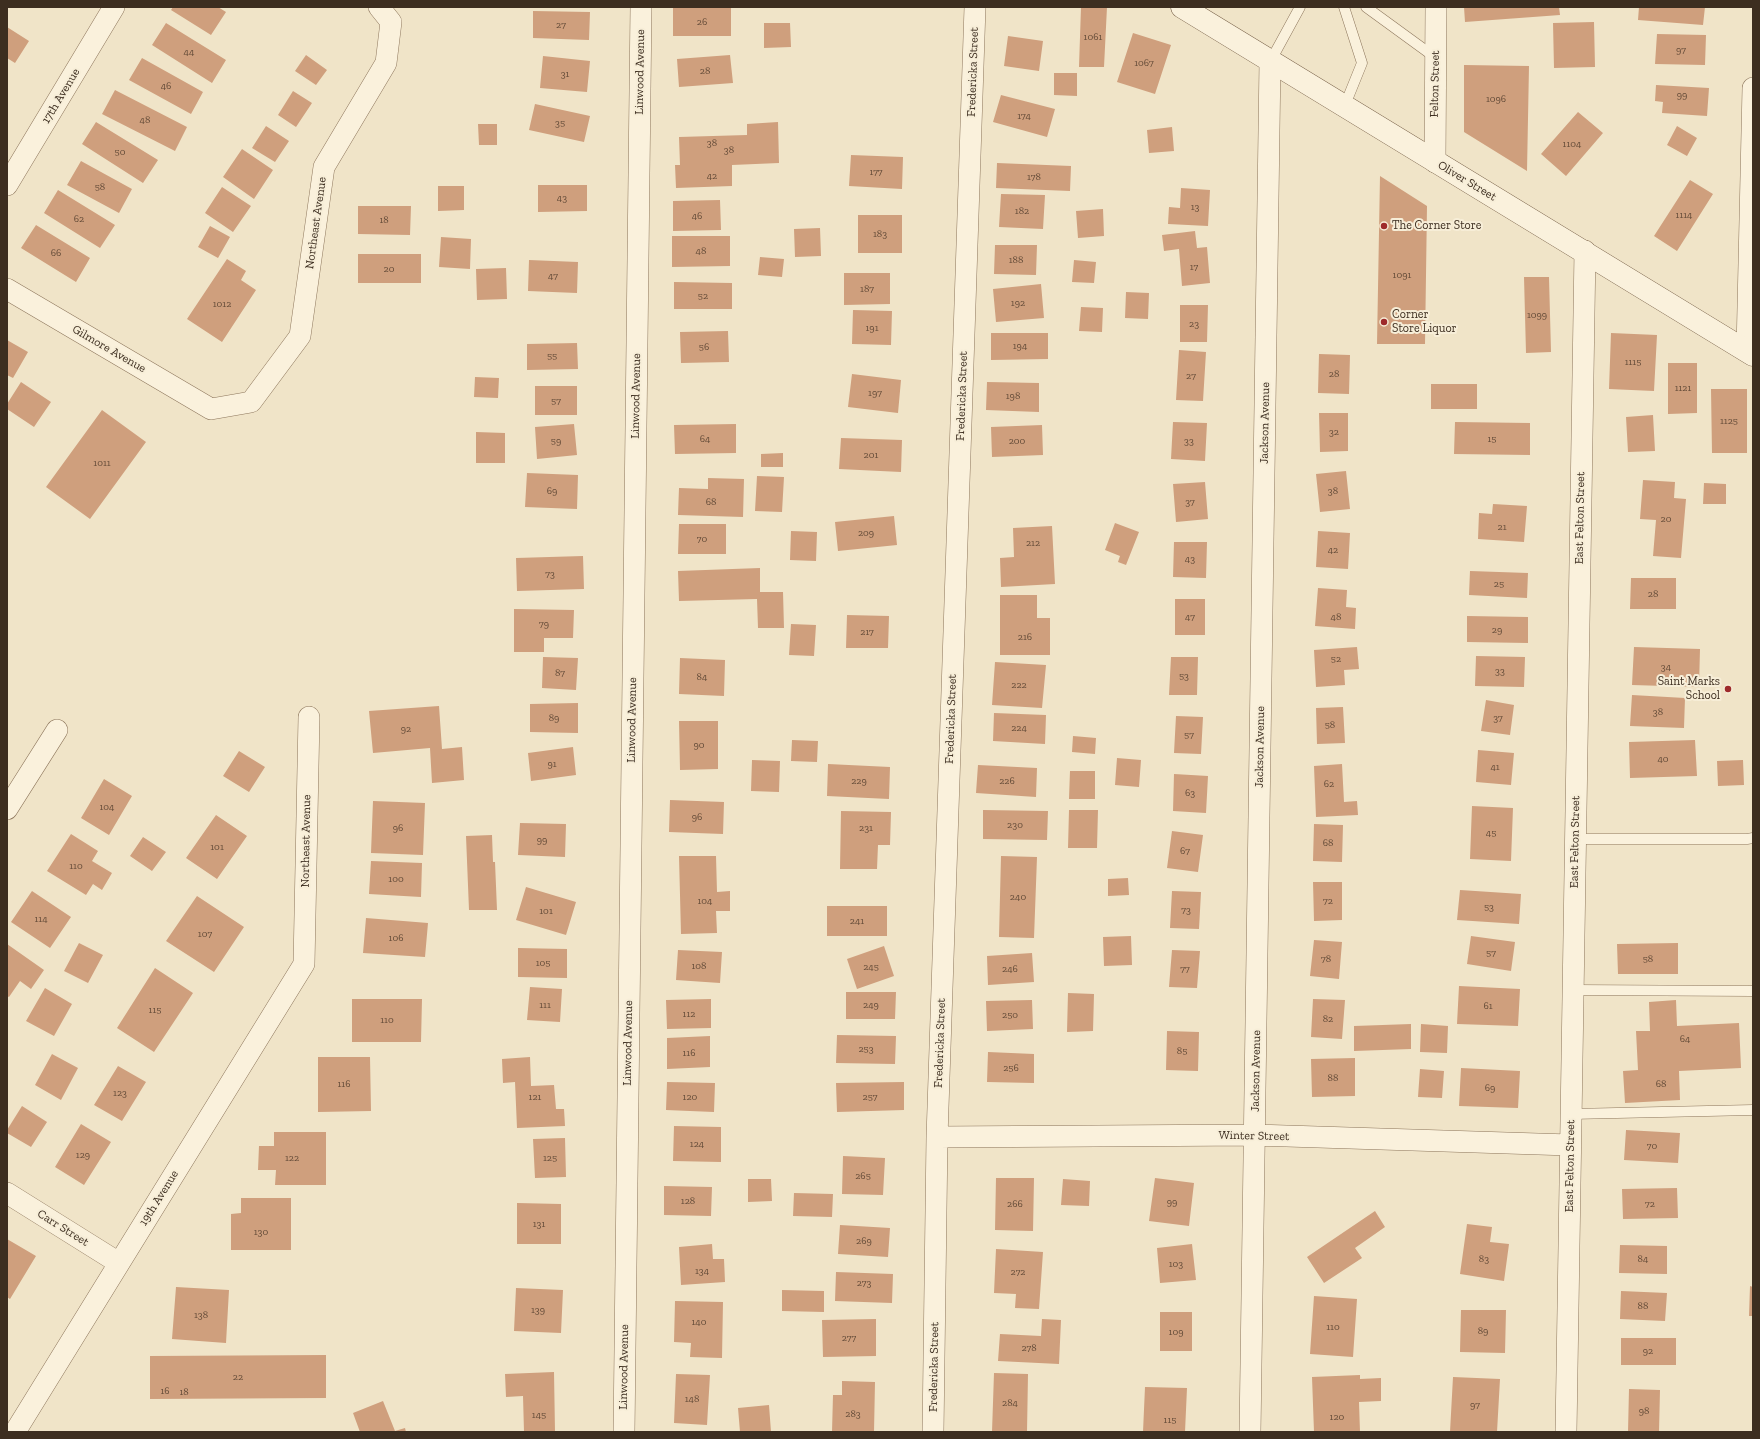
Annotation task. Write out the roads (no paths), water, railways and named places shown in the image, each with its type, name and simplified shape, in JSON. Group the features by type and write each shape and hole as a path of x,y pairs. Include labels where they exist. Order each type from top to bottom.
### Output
{"main road":[{"name":"Oliver Street","path":"1182,7 1270,62 1345,105 1435,162 1585,251 1750,353"}],"street":[{"name":"17th Avenue","path":"7,185 114,7"},
{"name":"Northeast Avenue","path":"211,409 251,402 300,336 324,167 386,63 391,22 379,7"},
{"name":"Linwood Avenue","path":"624,1432 641,7"},
{"name":"Fredericka Street","path":"933,1432 937,1137 975,7"},
{"name":"Felton Street","path":"1435,162 1436,7"},
{"name":"Jackson Avenue","path":"1250,1432 1270,62"},
{"path":"1750,353 1753,88"},
{"name":"East Felton Street","path":"1566,1432 1585,251"},
{"name":"Gilmore Avenue","path":"7,289 211,409"},
{"name":"Northeast Avenue","path":"304,964 308,717"},
{"path":"7,809 57,730"},
{"name":"19th Avenue","path":"18,1432 119,1263 304,964"},
{"name":"Winter Street","path":"937,1137 1255,1135 1570,1145"},
{"name":"Carr Street","path":"7,1193 119,1263"}],"lane":[{"path":"1270,62 1300,7"},
{"path":"1344,7 1362,63 1345,105"},
{"path":"1366,7 1436,58"},
{"path":"1575,839 1691,840 1753,838"},
{"path":"1573,990 1753,991"},
{"path":"1571,1114 1753,1110"}],"place":[{"name":"The Corner Store","path":"1384,226"},
{"name":"Corner Store Liquor","path":"1384,322"},
{"name":"Saint Marks School","path":"1728,689"}]}
